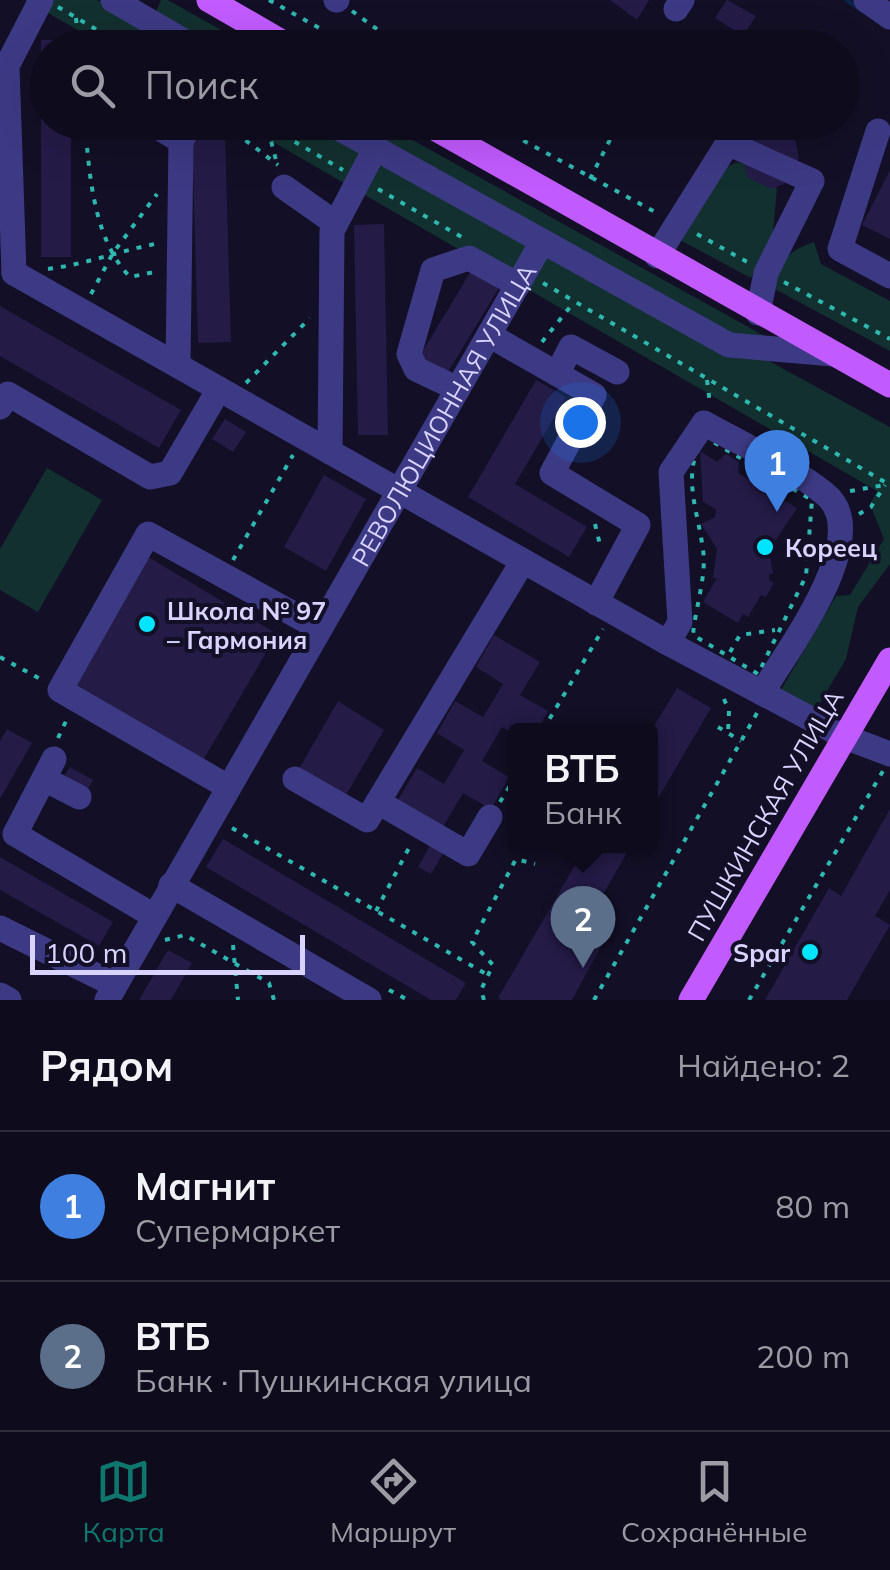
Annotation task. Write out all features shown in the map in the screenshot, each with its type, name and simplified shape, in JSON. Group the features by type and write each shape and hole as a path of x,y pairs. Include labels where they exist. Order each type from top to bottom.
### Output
{"main road":[{"path":"209,0 261,30"},
{"path":"455,140 890,385"},
{"name":"ПУШКИНСКАЯ УЛИЦА","path":"691,1000 890,660"}],"street":[{"path":"43,0 4,64 7,278 81,311 523,562 606,600 665,642 890,757"},
{"path":"112,0 164,30"},
{"path":"866,0 890,17"},
{"path":"878,131 840,249 890,276"},
{"path":"178,366 185,140"},
{"path":"358,140 730,345 833,354"},
{"path":"657,256 728,144 812,181 766,273 758,313"},
{"path":"330,452 332,231 375,150"},
{"path":"281,176 336,224"},
{"name":"РЕВОЛЮЦИОННАЯ УЛИЦА","path":"111,993 542,244"},
{"path":"458,389 416,370 410,354 433,270 469,258 521,279"},
{"path":"489,335 594,395 552,474 638,525 606,600"},
{"path":"557,374 571,348 617,372"},
{"path":"3,396 150,478 170,473 226,393"},
{"path":"665,642 680,622 671,472 704,422 828,495 844,522 841,555 790,628 764,695"},
{"path":"228,787 60,690 148,534 319,628"},
{"path":"295,779 367,820 523,562"},
{"path":"79,798 49,769 16,834 154,916"},
{"path":"378,802 468,854 490,817"},
{"path":"171,885 372,991"},
{"path":"0,928 111,993"},
{"path":"0,995 8,1000"}],"path":[{"path":"43,0 97,30"},
{"path":"269,0 322,30"},
{"path":"337,0 378,30"},
{"path":"76,18 77,30"},
{"path":"87,140 90,181 112,253 130,277 146,271 179,272"},
{"path":"81,311 112,253 185,140"},
{"path":"243,140 281,176"},
{"path":"271,140 281,176"},
{"path":"292,140 476,244"},
{"path":"522,140 890,339"},
{"path":"590,178 609,140"},
{"path":"7,278 92,263 112,253 179,239"},
{"path":"521,279 575,302 890,485"},
{"path":"226,393 331,297"},
{"path":"529,358 575,302"},
{"path":"703,436 812,500 806,576 790,628 758,674 693,634 704,551 695,524 692,466 703,436"},
{"path":"223,577 303,437"},
{"path":"546,723 606,600 589,496"},
{"path":"731,650 740,634 790,628"},
{"path":"0,657 41,680"},
{"path":"721,691 729,712 728,733"},
{"path":"594,1000 764,695"},
{"path":"49,769 58,735 76,702"},
{"path":"718,727 741,741"},
{"path":"750,1000 890,757"},
{"path":"490,817 508,789"},
{"path":"211,816 488,974"},
{"path":"376,910 420,827"},
{"path":"484,1000 481,990 494,964 472,942 516,859 535,864"},
{"path":"231,920 238,1000"},
{"path":"135,949 185,934 269,983 274,1000"},
{"path":"372,991 408,1000"}],"green space":[{"path":"25,0 97,0 150,30 78,30"},
{"path":"161,0 168,0 221,30 184,30 155,14"},
{"path":"269,140 341,140 722,353 769,361 890,427 890,564 858,607 846,659 813,715 778,695 836,596 850,595 884,539 870,504 877,491"},
{"path":"380,140 413,140 775,342 734,336"},
{"path":"738,162 754,168 777,189 773,232 751,278 680,240 723,168"},
{"path":"814,242 821,264 890,301 890,351 773,288 786,259"},
{"path":"47,468 102,500 38,612 0,590 0,549"}],"building":[{"path":"610,0 649,0 637,20"},
{"path":"727,0 756,16 747,30 734,30 715,18"},
{"path":"41,140 71,140 71,257 41,257"},
{"path":"192,140 225,140 231,342 198,343"},
{"path":"752,140 795,140 799,159 784,184 771,189 747,177 743,157"},
{"path":"890,170 890,239 862,225"},
{"path":"384,224 388,435 358,435 354,225"},
{"path":"471,271 499,288 448,372 418,359"},
{"path":"0,306 181,410 159,448 0,356"},
{"path":"536,380 566,397 515,484 587,527 569,557 468,497"},
{"path":"225,419 246,432 233,452 212,439"},
{"path":"700,451 717,462 726,454 739,462 738,473 797,508 769,550 773,574 769,574 769,580 774,583 766,597 761,595 748,617 743,614 738,623 703,602 717,578 713,578 717,549 701,524 715,517 716,509 703,502"},
{"path":"324,475 366,499 326,571 284,547"},
{"path":"145,555 277,634 201,764 68,685"},
{"path":"494,635 540,662 520,695 548,711 541,723 508,723 508,730 502,727 482,761 508,776 491,809 463,793 443,827 398,800 417,768 444,784 464,750 437,733 455,701 483,717 503,684 476,667"},
{"path":"677,688 711,708 658,798 658,723"},
{"path":"338,701 384,730 342,802 296,774"},
{"path":"7,729 32,743 0,799 0,741"},
{"path":"70,767 93,780 85,795 61,781"},
{"path":"890,809 890,890 875,916 890,925 847,1000 765,1000 829,888 841,896"},
{"path":"223,839 466,983 456,1000 431,1000 206,867"},
{"path":"431,844 444,852 431,874 418,867"},
{"path":"582,853 627,853 583,929 604,941 572,1000 498,998"},
{"path":"0,857 113,922 99,946 0,890"},
{"path":"168,950 192,963 171,1000 139,1000"}],"waterway":[{"path":"847,0 861,10"}],"place":[{"name":"Магнит","path":"777,512"},
{"name":"Кореец","path":"765,547"},
{"name":"Школа № 97 – Гармония","path":"147,624"},
{"name":"Spar","path":"810,952"},
{"name":"ВТБ","path":"583,968"}]}
